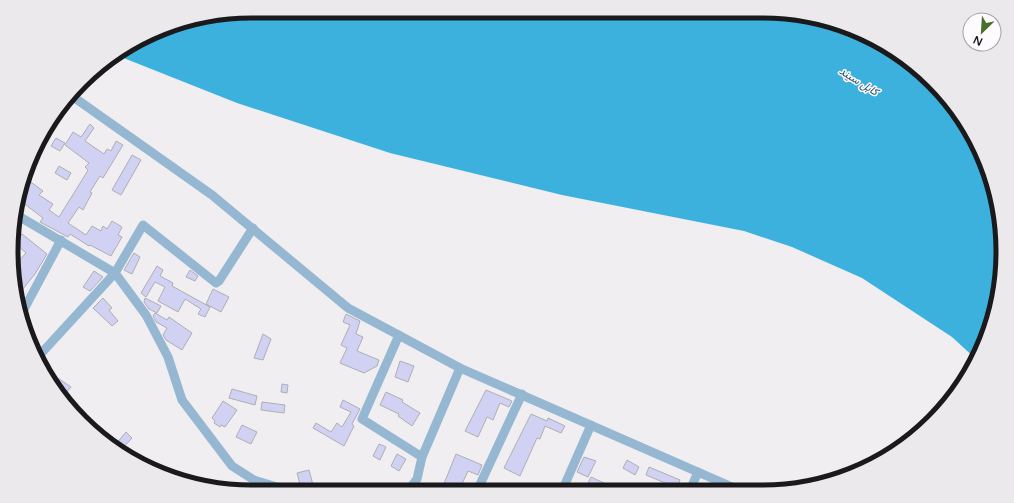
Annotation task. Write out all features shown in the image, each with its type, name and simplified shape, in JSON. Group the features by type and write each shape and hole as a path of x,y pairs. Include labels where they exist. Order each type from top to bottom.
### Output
{"street":[{"path":"76,99 212,195 348,308 460,368 728,485"},
{"path":"21,217 115,273 146,315 168,357 182,400 232,466 254,480 270,485"},
{"path":"41,353 115,273 143,225 216,282 219,281 253,228"},
{"path":"25,308 61,240"},
{"path":"399,336 362,419 422,457"},
{"path":"412,485 417,479 422,457 460,368"},
{"path":"480,485 522,394"},
{"path":"565,485 592,425"},
{"path":"692,485 698,472"}],"water":[{"name":"کابل سيند","path":"236,18 778,18 818,25 878,48 905,66 928,86 948,109 965,135 984,176 992,206 996,236 996,267 992,297 984,327 972,355 952,337 862,278 792,247 744,231 562,195 390,153 237,103 122,57 148,42 176,30 206,22"}],"building":[{"path":"90,124 94,128 85,141 104,154 107,149 111,151 116,141 123,145 103,178 100,176 90,192 92,193 83,210 79,207 68,223 86,235 92,226 101,231 103,226 107,229 112,221 122,227 118,235 122,237 111,256 90,245 89,246 70,234 68,237 40,222 43,218 23,203 29,181 43,191 39,195 53,204 49,210 59,217 88,170 85,167 89,163 65,145 73,132 81,137"},
{"path":"56,138 65,143 60,151 51,146"},
{"path":"132,155 141,160 121,195 112,190"},
{"path":"59,166 71,173 67,180 55,173"},
{"path":"22,234 47,254 35,274 22,290 18,262 26,253 18,246 18,238"},
{"path":"134,253 140,257 132,274 124,270"},
{"path":"157,266 163,270 160,276 173,283 172,286 210,307 205,317 198,314 201,309 185,299 178,312 158,301 165,287 155,282 146,297 141,293"},
{"path":"190,270 198,276 195,281 186,277"},
{"path":"94,271 103,277 90,291 83,287"},
{"path":"213,289 229,297 221,312 206,304"},
{"path":"103,298 112,308 109,310 118,321 112,326 93,308"},
{"path":"145,298 161,306 157,313 149,309 144,302"},
{"path":"155,313 167,320 169,317 192,333 182,350 166,340 163,335 167,328 156,322 153,316"},
{"path":"346,314 360,321 356,334 363,337 357,351 379,360 377,366 364,373 340,363 347,348 341,345 350,325 343,322"},
{"path":"263,334 271,339 263,360 254,358"},
{"path":"400,361 414,366 408,382 395,377"},
{"path":"53,375 71,387 65,393"},
{"path":"282,384 288,385 287,393 281,392"},
{"path":"232,389 257,396 255,405 229,398"},
{"path":"486,390 512,401 509,407 500,403 493,420 487,417 478,437 465,431"},
{"path":"386,392 403,400 402,402 420,413 412,426 398,416 399,414 380,405"},
{"path":"343,400 360,409 352,424 354,426 344,446 313,428 316,423 331,432 337,423 342,427 351,412 340,407"},
{"path":"223,401 237,410 225,427 221,425 220,427 214,423 215,421 212,418"},
{"path":"262,402 285,405 284,413 261,410"},
{"path":"531,414 547,421 548,418 565,426 561,433 545,426 540,439 537,438 520,476 504,468"},
{"path":"242,425 257,432 251,444 236,437"},
{"path":"126,432 132,438 124,447 117,443"},
{"path":"379,444 386,447 380,460 373,456"},
{"path":"397,454 406,459 399,471 391,466"},
{"path":"456,454 482,465 478,475 468,471 462,484 465,485 443,485"},
{"path":"584,457 596,461 588,477 577,472"},
{"path":"627,460 639,467 635,475 623,468"},
{"path":"649,467 680,480 678,485 670,485 646,475"},
{"path":"309,470 313,485 300,485 297,473"},
{"path":"591,477 608,485 587,485"}]}
